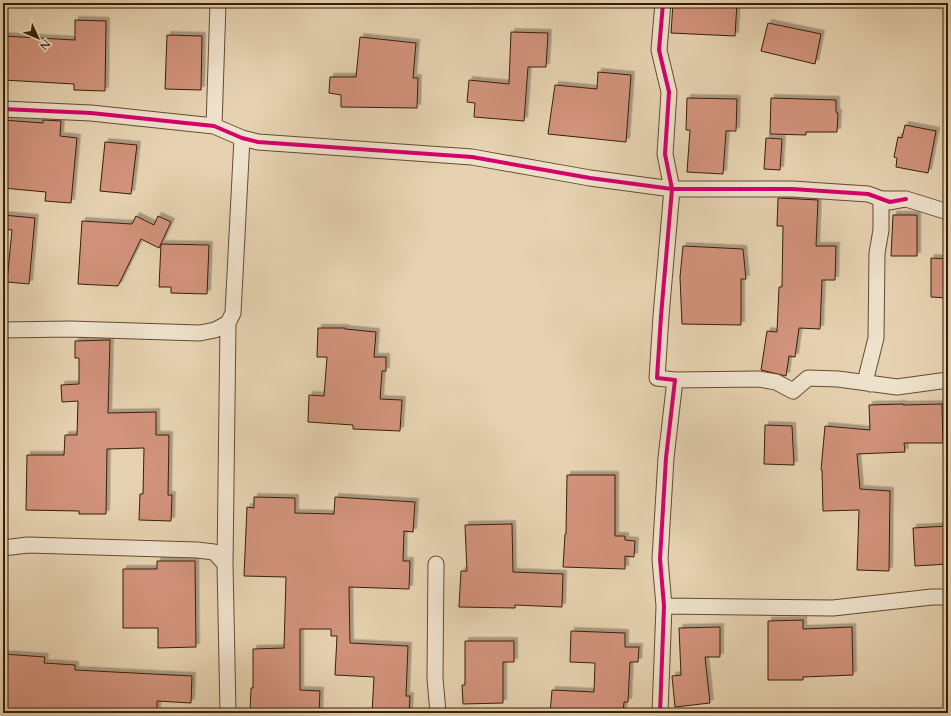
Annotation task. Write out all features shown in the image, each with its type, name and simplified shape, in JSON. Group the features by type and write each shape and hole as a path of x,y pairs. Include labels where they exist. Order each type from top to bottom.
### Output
{"street":[{"path":"214,126 218,3"},
{"path":"663,3 660,50 669,92 665,154 672,189 657,378 674,380 759,379 776,382 793,391 808,378 838,379 897,387 948,380"},
{"path":"3,109 91,113 214,126 242,138 258,142 472,157 590,178 672,189 792,189 868,194 890,202 906,199"},
{"path":"228,713 225,564 228,322 233,313 242,138"},
{"path":"870,384 866,378 876,338 877,253 881,230 881,199 906,199 948,212"},
{"path":"3,330 70,329 200,333 215,330 228,322"},
{"path":"660,713 664,606 660,559 666,458 674,380"},
{"path":"3,548 28,545 197,550 214,552 225,564"},
{"path":"436,564 435,678 438,713"},
{"path":"664,606 833,608 932,597 948,597"}],"building":[{"path":"673,3 737,3 735,36 671,33"},
{"path":"75,20 106,21 105,91 74,90 74,84 3,80 3,36 75,40"},
{"path":"768,23 821,34 815,64 761,51"},
{"path":"511,32 548,33 546,67 528,67 524,121 474,117 475,103 467,102 469,80 509,84"},
{"path":"167,35 202,36 201,90 165,89"},
{"path":"360,37 416,43 413,78 418,78 417,108 341,107 341,95 329,93 330,77 356,77"},
{"path":"598,72 631,75 626,142 548,134 555,85 597,89"},
{"path":"687,98 737,99 736,131 726,131 723,174 687,172 690,130 686,130"},
{"path":"771,98 836,100 836,112 838,113 837,132 806,132 806,135 770,134"},
{"path":"3,120 43,123 43,120 61,121 60,136 77,138 71,203 45,201 46,192 3,188"},
{"path":"905,125 936,131 928,173 896,167 897,158 894,157 898,137 902,138"},
{"path":"766,138 782,139 780,170 764,169"},
{"path":"105,142 137,145 131,194 100,191"},
{"path":"778,198 818,200 816,246 836,246 835,280 822,280 820,329 799,328 795,357 789,356 786,376 761,370 767,331 777,332 779,287 782,287 783,226 777,226"},
{"path":"3,215 35,218 29,284 7,282 12,230 3,229"},
{"path":"893,215 917,215 917,256 891,256"},
{"path":"136,216 154,225 158,216 171,222 159,248 141,239 118,286 78,284 82,221 132,224"},
{"path":"161,244 209,245 207,294 171,293 171,287 159,287"},
{"path":"683,246 743,249 746,279 741,279 741,325 682,324 680,277"},
{"path":"931,258 948,259 948,298 931,297"},
{"path":"318,328 345,328 376,332 374,357 386,357 386,371 382,371 380,399 402,400 400,431 353,429 353,425 308,422 309,395 324,396 327,357 317,357"},
{"path":"110,340 108,413 156,412 156,435 169,435 168,495 172,495 171,521 139,520 140,494 143,494 144,448 107,449 106,514 79,514 79,511 26,510 27,455 64,455 65,435 77,435 78,401 62,402 61,385 79,384 79,358 75,358 75,341"},
{"path":"942,404 943,443 904,443 905,452 857,454 860,489 890,491 889,571 857,570 859,510 823,511 821,470 825,426 870,430 869,405"},
{"path":"765,425 792,426 794,465 764,464"},
{"path":"567,475 615,475 615,536 625,536 625,540 635,541 634,557 625,556 625,569 563,567 566,534"},
{"path":"254,497 295,498 295,513 334,514 335,497 415,502 413,532 404,531 403,561 410,561 409,589 349,587 350,643 408,646 406,696 410,696 409,713 372,713 374,677 335,675 337,636 331,636 331,629 300,629 300,690 320,691 319,713 250,713 251,688 253,688 253,649 284,648 286,577 244,576 247,507 254,508"},
{"path":"512,524 513,572 563,574 562,607 515,605 515,608 459,607 461,571 467,571 465,525"},
{"path":"948,526 948,564 915,566 913,528"},
{"path":"157,561 195,561 196,647 158,648 158,628 123,628 123,569 157,569"},
{"path":"803,620 803,629 852,627 853,675 803,677 803,680 768,680 768,621"},
{"path":"720,627 720,657 705,657 710,703 675,707 672,676 681,675 679,628"},
{"path":"571,631 625,633 625,647 639,647 638,662 630,662 628,702 624,702 623,713 550,713 552,690 594,692 595,663 570,662"},
{"path":"465,641 514,641 514,662 503,662 503,703 463,704 462,685 465,685"},
{"path":"3,654 45,657 44,663 75,665 75,670 192,676 191,703 157,701 157,711 146,711 146,713 8,713 8,709 3,709"}],"cycle path":[{"path":"663,3 659,50 669,92 665,154 672,189 792,189 868,194 890,202 906,199"},
{"path":"3,109 91,113 214,126 242,138 258,142 472,157 590,178 672,189 657,378 675,380 666,458 660,559 664,606 660,713"}]}
